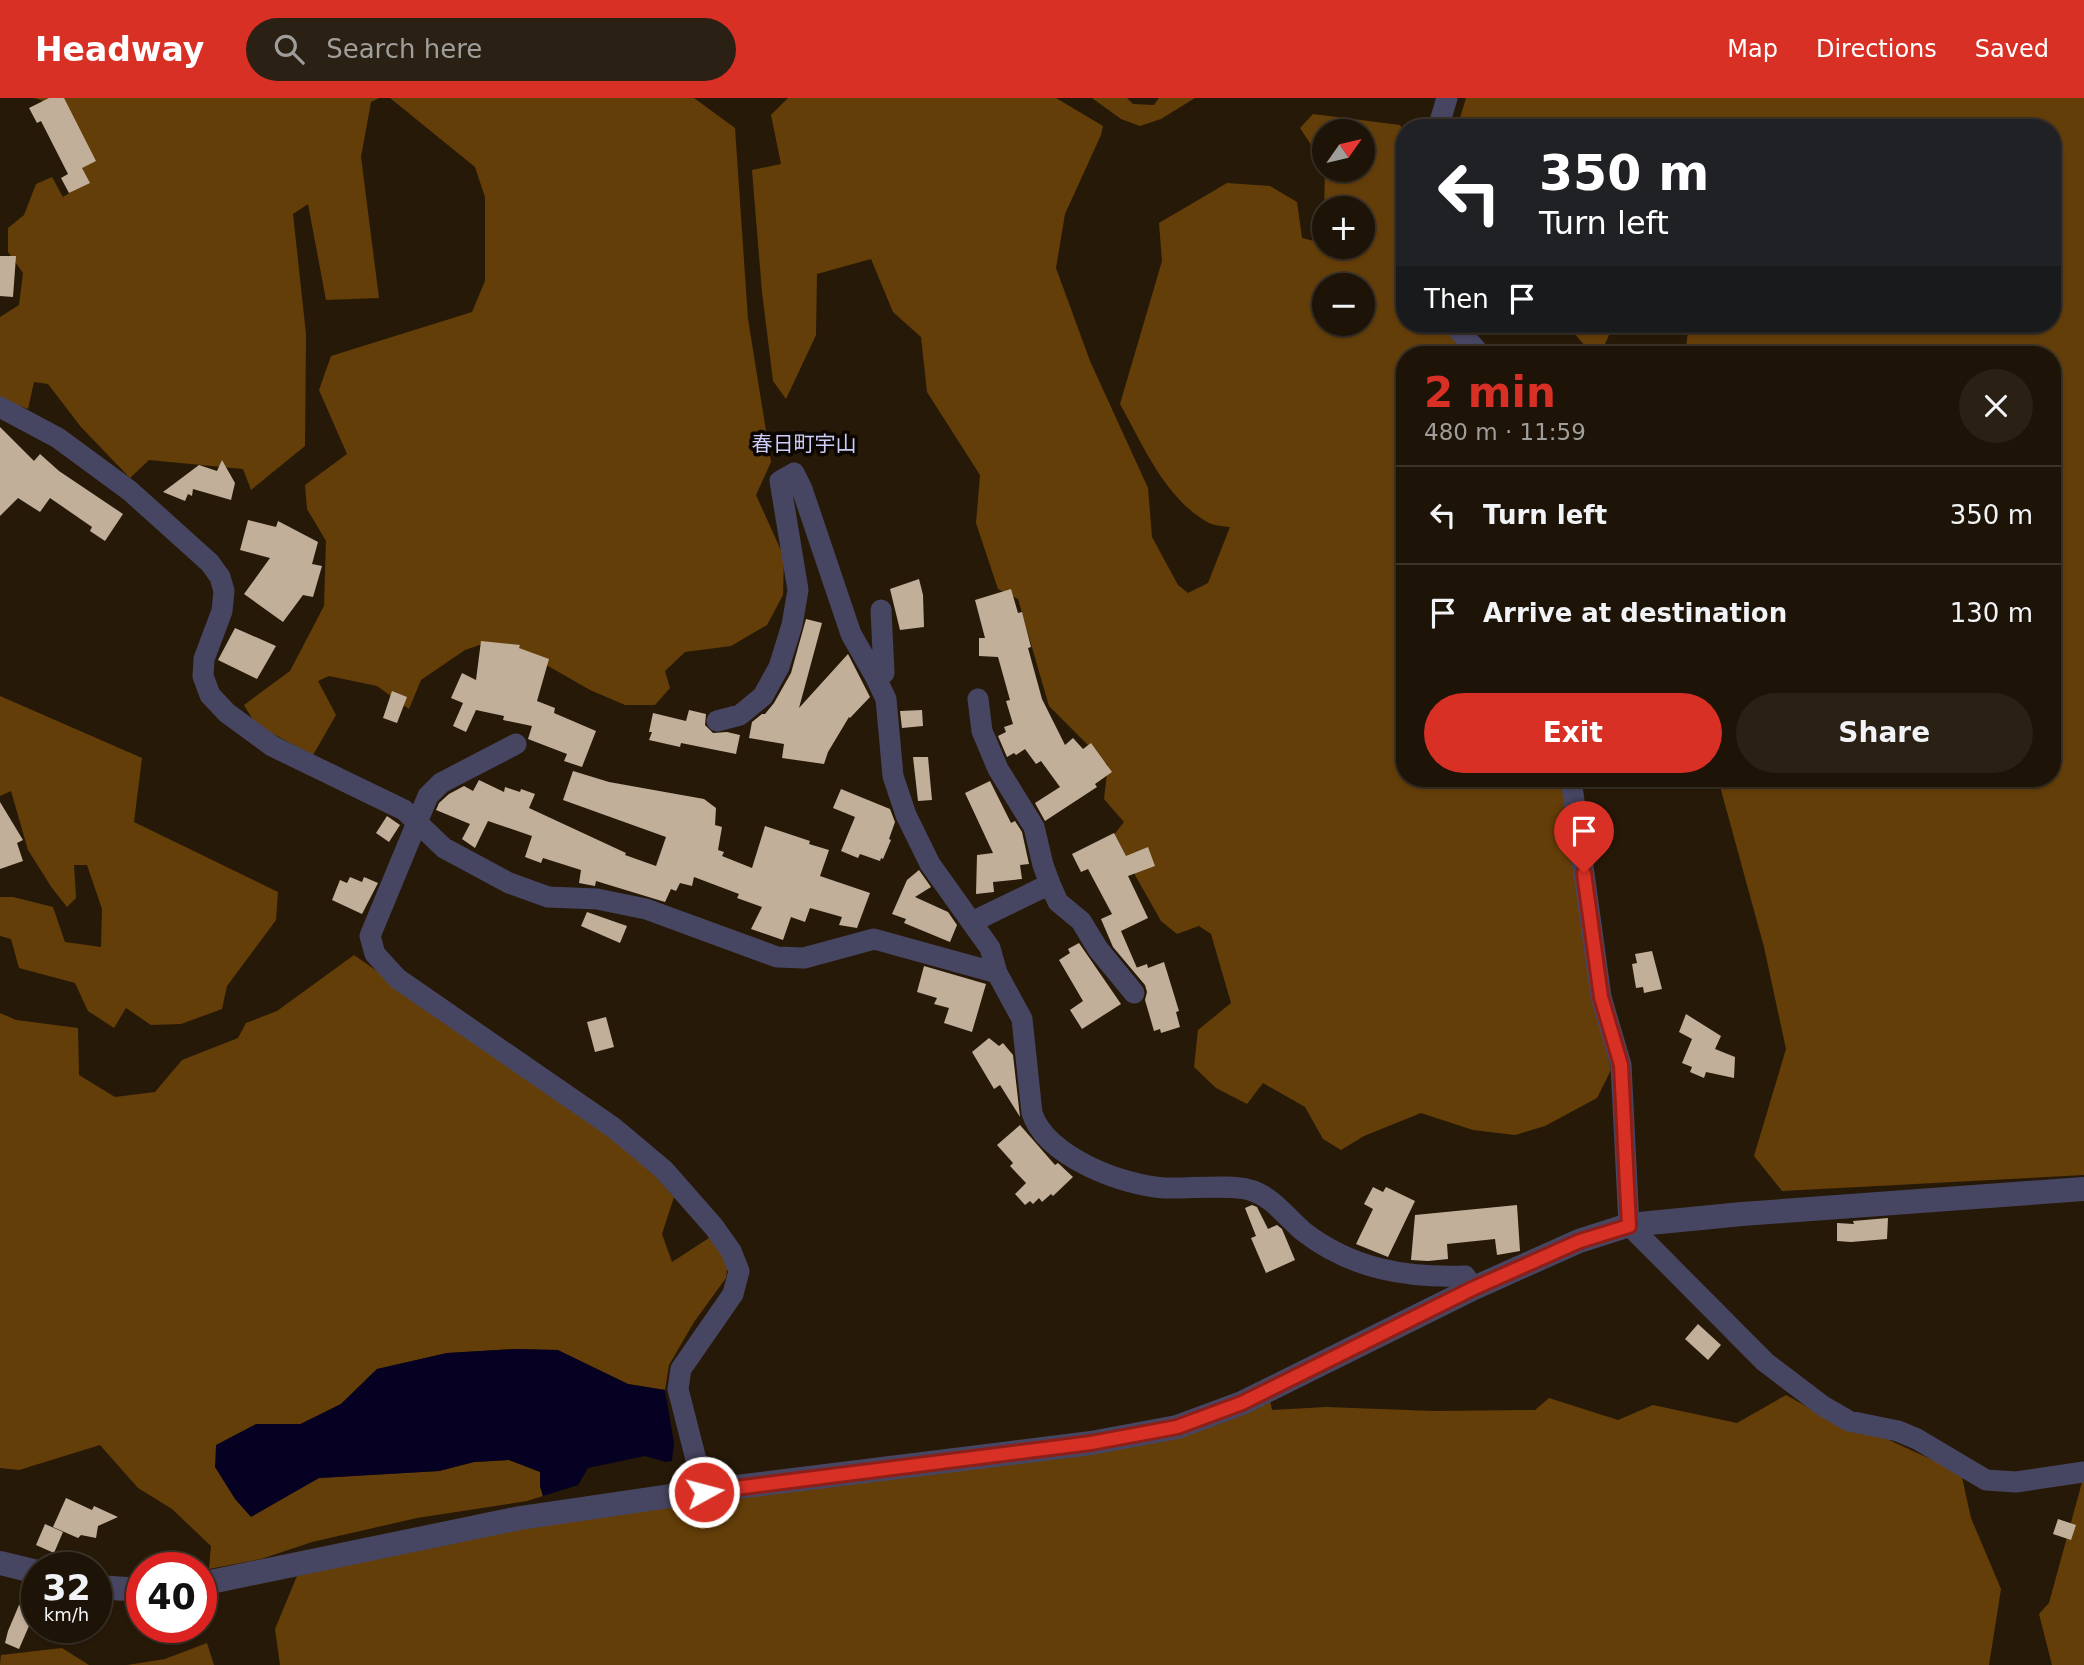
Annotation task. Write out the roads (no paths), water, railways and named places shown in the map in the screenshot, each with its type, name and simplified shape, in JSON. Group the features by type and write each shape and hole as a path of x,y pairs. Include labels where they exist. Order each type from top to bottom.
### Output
{"street":[{"path":"1441,119 1447,98"},
{"path":"1461,333 1473,346"},
{"path":"0,407 58,438 130,491 210,564 220,577 224,591 222,611 204,659 203,676 210,695 228,713 271,746 404,810 444,848 509,883 548,897 597,899 646,909 777,957 804,958 874,939 997,973"},
{"path":"717,721 740,715 763,696 782,656 792,625 798,590 780,481 794,472 851,634 886,699 893,776 906,815 930,864 990,948 997,973 1022,1019 1032,1113 1036,1126 1052,1144 1118,1179 1161,1188 1248,1189 1264,1196 1304,1232 1358,1263 1400,1274 1465,1276 1474,1288"},
{"path":"875,676 884,673 881,610"},
{"path":"978,699 982,731 998,769 1034,827 1043,865 1058,902 1081,921 1098,949 1134,993"},
{"path":"516,744 441,783 428,796 370,936 375,954 398,979 614,1128 664,1170 714,1227 731,1251 739,1271 733,1294 681,1369 678,1389 704,1492"},
{"path":"1572,787 1601,997 1621,1065 1629,1226 1765,1362 1823,1406 1849,1420 1917,1439 1986,1480 2016,1482 2084,1472"},
{"path":"972,922 1050,884"},
{"path":"217,1581 520,1517 1091,1443 1177,1427 1242,1403 1474,1288 1580,1241 1629,1226 1742,1214 2084,1189"},
{"path":"0,1563 21,1568"}],"district":[{"name":"春日町宇山","path":"804,444"}]}
